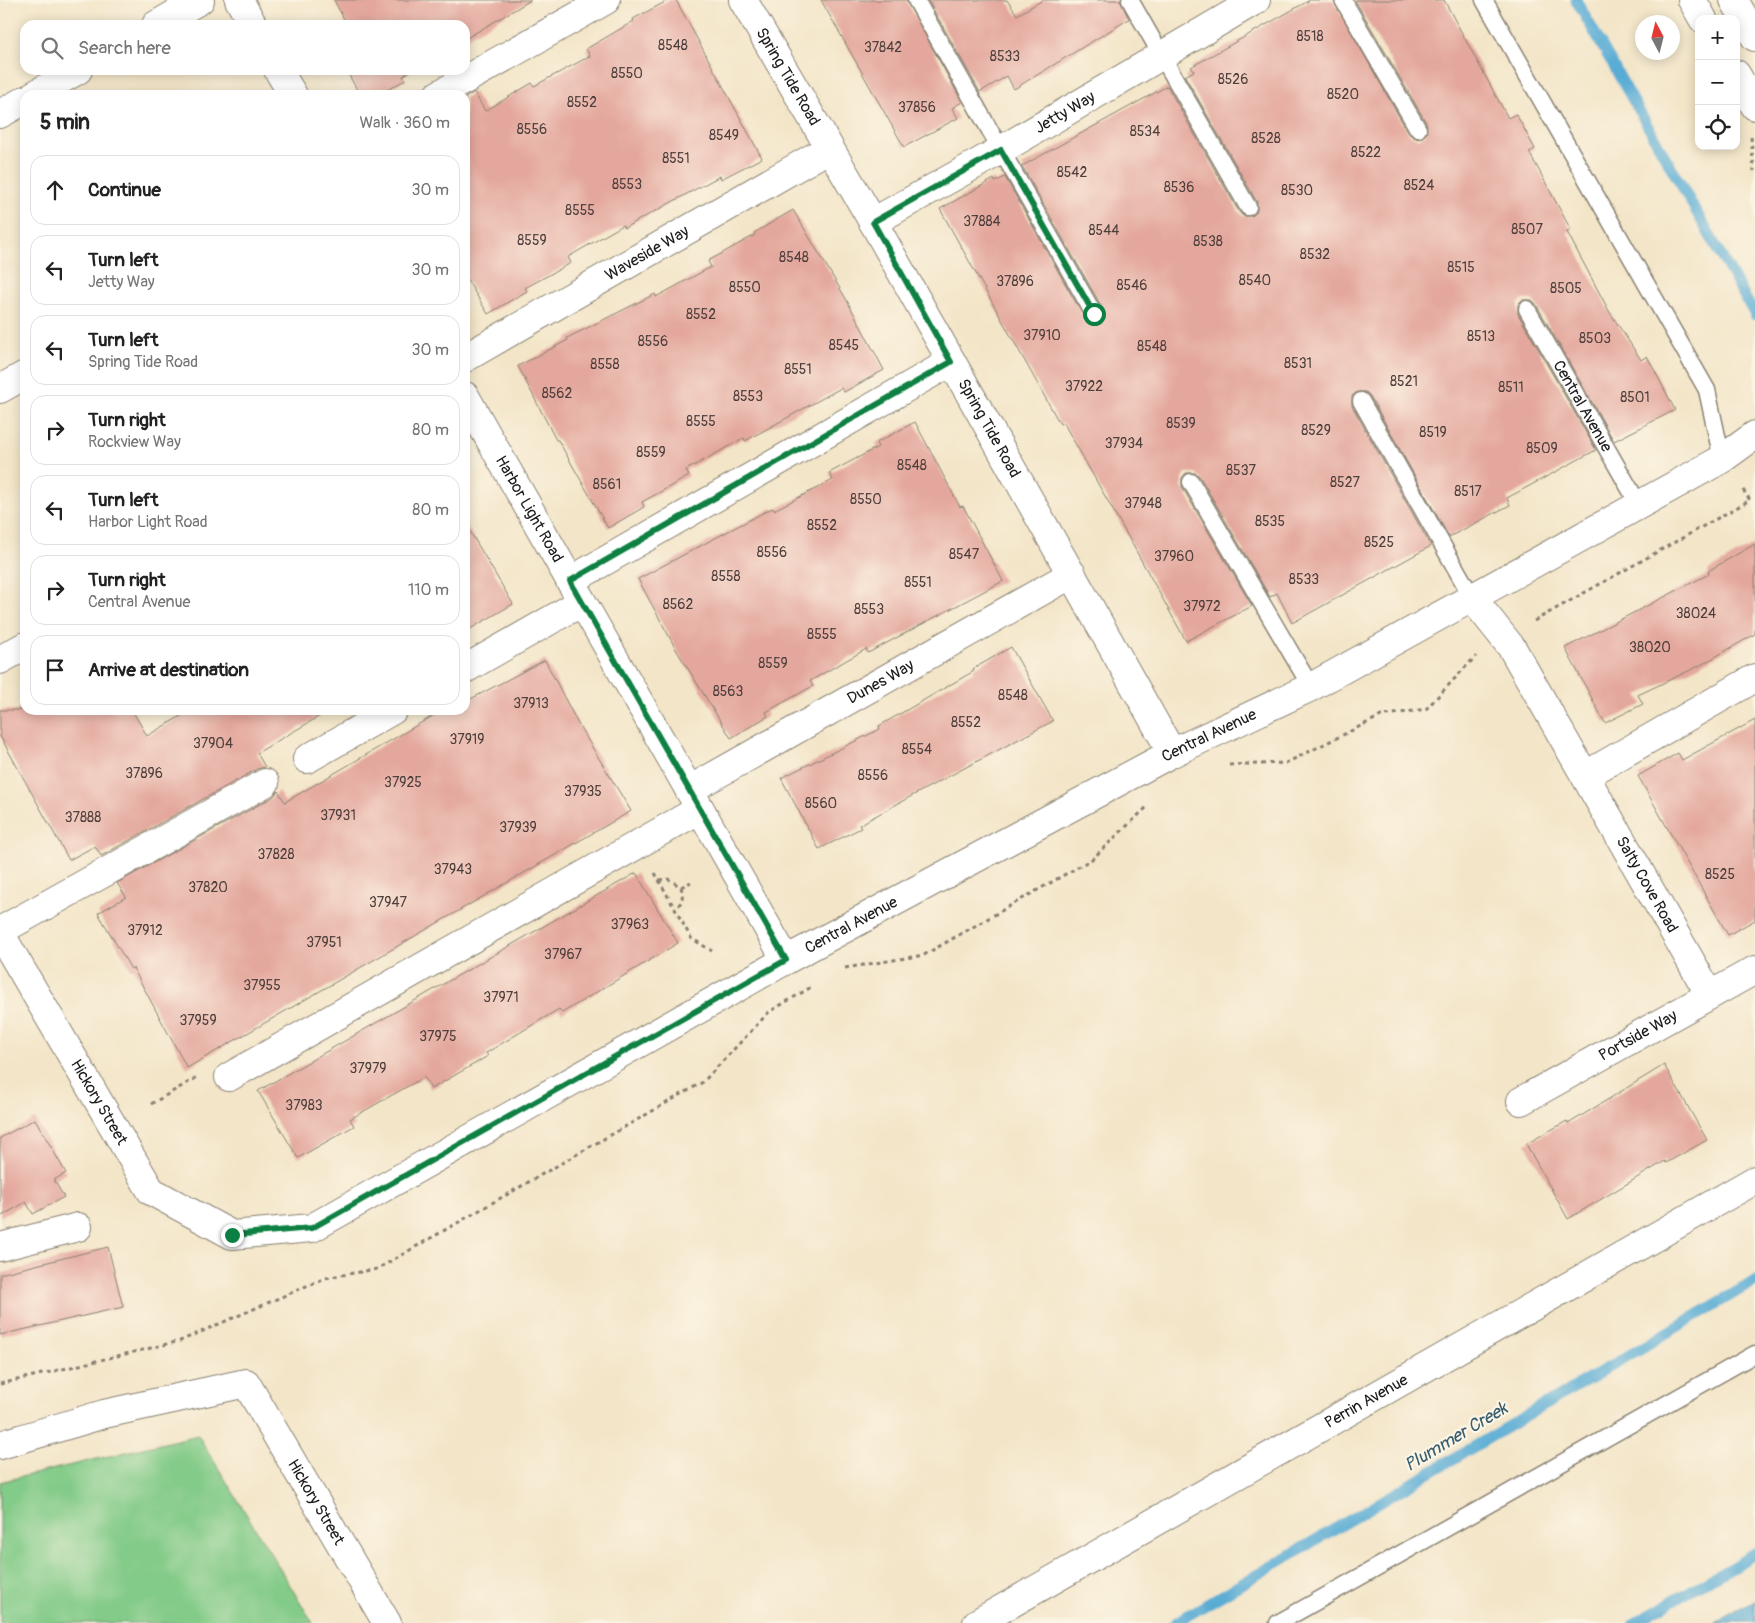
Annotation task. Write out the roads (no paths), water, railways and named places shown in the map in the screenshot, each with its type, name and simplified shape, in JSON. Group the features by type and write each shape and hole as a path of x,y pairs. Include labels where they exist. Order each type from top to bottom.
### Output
{"street":[{"path":"165,20 200,0"},
{"path":"238,0 250,20"},
{"path":"447,90 606,0"},
{"name":"Spring Tide Road","path":"743,0 828,149 873,222 1172,753"},
{"name":"Jetty Way","path":"873,222 1001,150 1256,0"},
{"path":"1692,0 1701,15"},
{"path":"1734,0 1755,36"},
{"path":"43,90 69,75"},
{"path":"281,75 290,90"},
{"path":"1740,81 1755,106"},
{"path":"0,114 20,103"},
{"name":"Waveside Way","path":"470,355 828,149"},
{"path":"470,665 576,591 951,362"},
{"path":"0,389 20,378"},
{"name":"Harbor Light Road","path":"470,405 786,960"},
{"name":"Central Avenue","path":"232,1235 312,1228 786,960 1172,753 1311,687 1473,599 1722,459 1754,436"},
{"name":"Dunes Way","path":"229,1077 1072,574"},
{"name":"Salty Cove Road","path":"1473,599 1512,648 1586,774 1710,995"},
{"path":"0,660 20,649"},
{"path":"1586,774 1755,678"},
{"path":"307,759 384,715"},
{"path":"0,932 265,783"},
{"name":"Hickory Street","path":"0,932 151,1190 232,1235"},
{"name":"Portside Way","path":"1521,1101 1755,970"},
{"name":"Perrin Avenue","path":"977,1623 1755,1180"},
{"path":"0,1247 78,1227"},
{"name":"Hickory Street","path":"0,1445 104,1414 246,1383 386,1623"}],"lane":[{"path":"916,0 1094,314"},
{"path":"1130,0 1248,207"},
{"path":"1343,0 1418,129"},
{"path":"1484,0 1707,390 1722,459"},
{"name":"Central Avenue","path":"1527,309 1640,505"},
{"path":"1361,400 1473,599"},
{"path":"1191,482 1311,687"},
{"path":"1278,1623 1755,1354"}],"water":[{"path":"1755,1600 1755,1623 1715,1623"}],"waterway":[{"path":"1576,0 1755,315"},
{"name":"Plummer Creek","path":"1175,1623 1755,1281"},
{"path":"1634,1623 1755,1554"}]}
